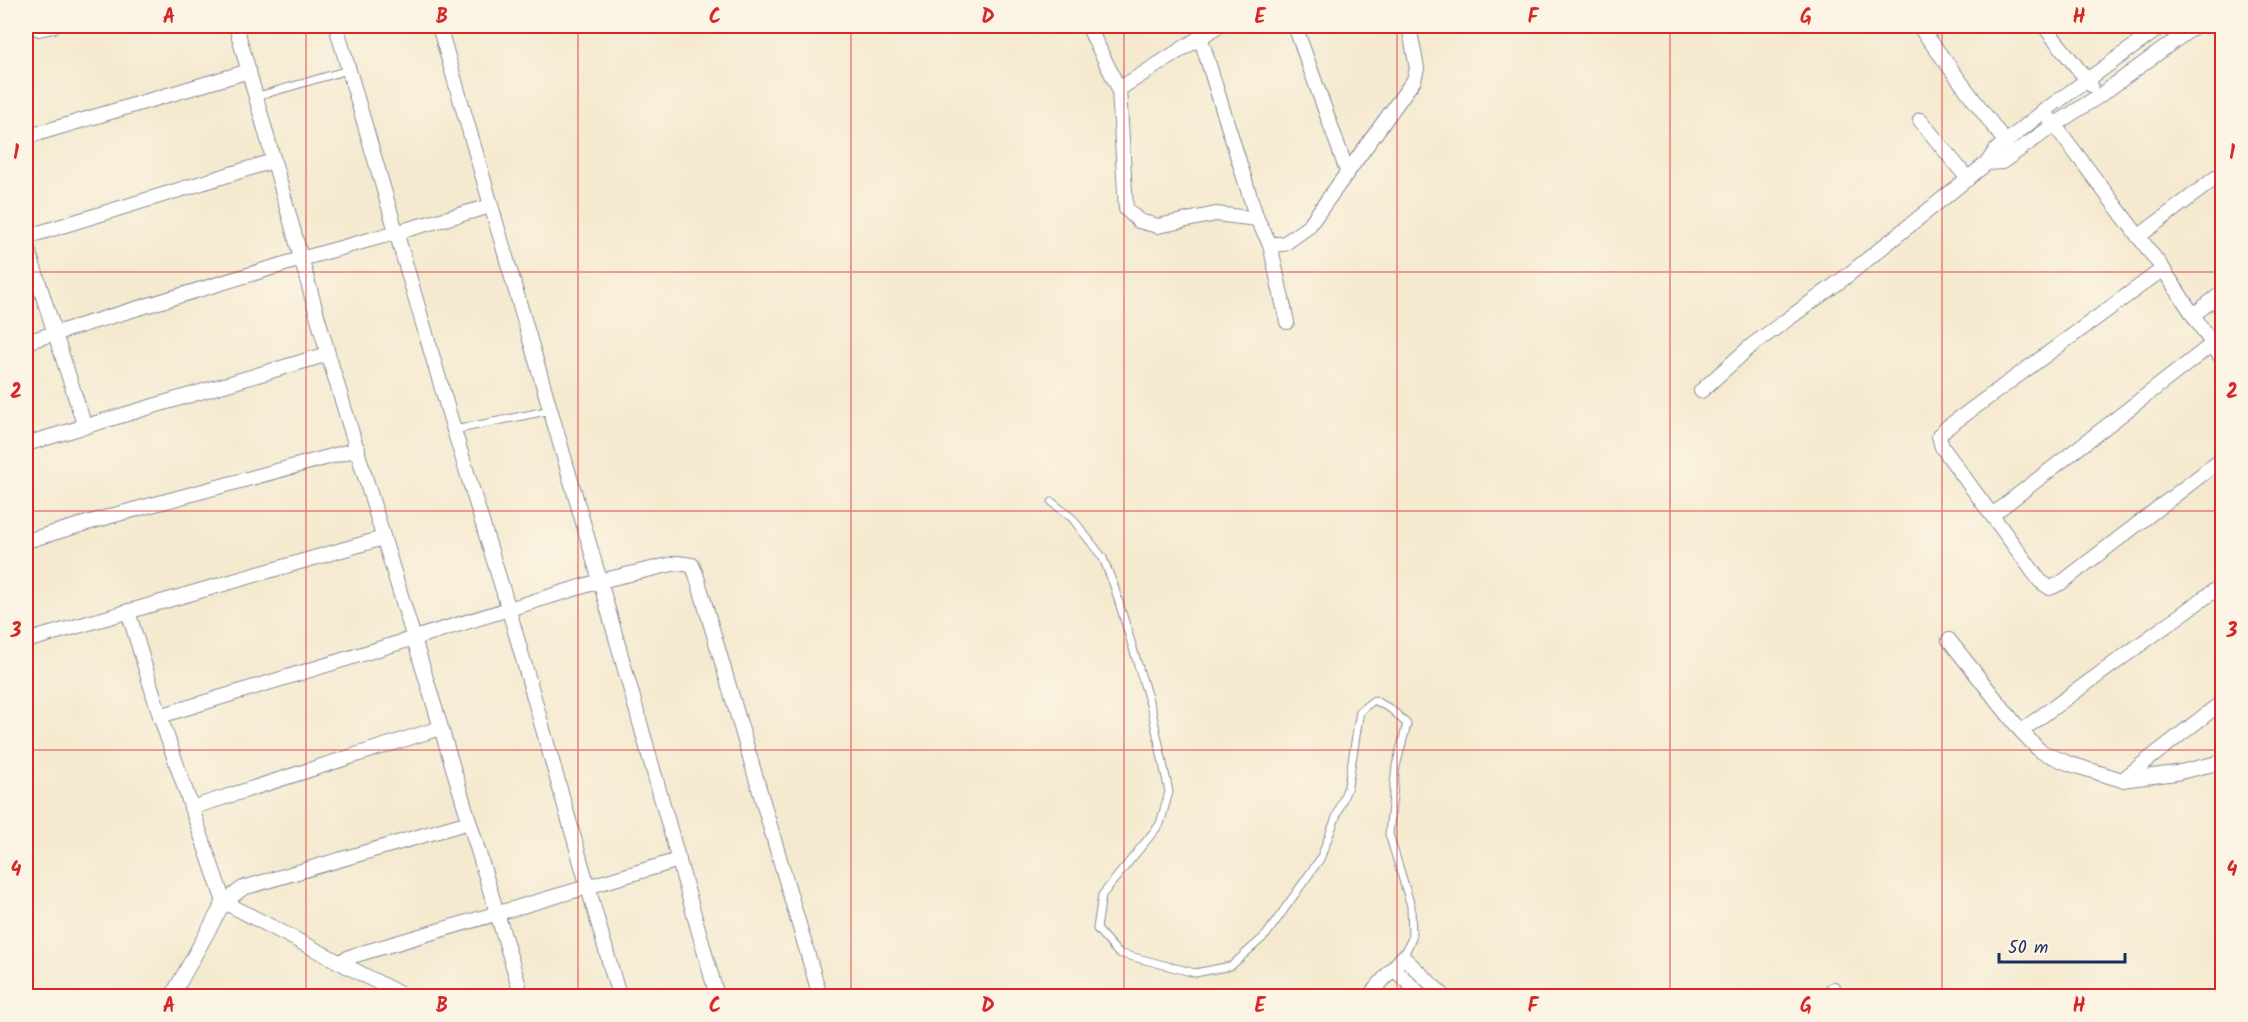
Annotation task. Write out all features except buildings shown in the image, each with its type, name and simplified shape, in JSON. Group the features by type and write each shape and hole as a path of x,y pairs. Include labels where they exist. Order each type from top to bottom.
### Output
{"street":[{"path":"33,26 39,29 53,26"},
{"path":"236,26 328,354 522,996"},
{"path":"336,26 509,610 619,996"},
{"path":"440,26 717,996"},
{"path":"1088,26 1119,89 1126,209 1139,221 1158,226 1216,214 1257,219"},
{"path":"1119,89 1218,26"},
{"path":"1295,26 1347,171"},
{"path":"1270,244 1284,244 1308,227 1414,80 1417,68 1409,26"},
{"path":"1919,26 2006,143"},
{"path":"2044,26 2099,96"},
{"path":"1701,391 1751,346 1843,279 1987,164 1996,150 2044,111 2162,26"},
{"path":"1987,164 2002,162 2099,96 2195,26"},
{"path":"1200,36 1257,219 1270,244 1287,322"},
{"path":"26,137 249,71"},
{"path":"2044,111 2163,269 2211,345 2223,359"},
{"path":"1920,120 1968,179"},
{"path":"26,237 273,160"},
{"path":"2138,237 2223,173"},
{"path":"26,342 301,259 491,206"},
{"path":"26,243 85,427"},
{"path":"2163,269 1945,429 1939,436 1942,447 2040,581 2050,588 2061,583 2223,459"},
{"path":"2193,315 2223,293"},
{"path":"1992,515 2211,345"},
{"path":"26,444 328,354"},
{"path":"26,541 357,449"},
{"path":"26,641 383,537"},
{"path":"160,716 600,581 677,563 692,565 820,996"},
{"path":"2021,731 2223,585"},
{"path":"128,611 160,716 224,902 404,996"},
{"path":"1949,640 2021,731 2040,751 2070,765 2122,780 2176,773 2223,762"},
{"path":"2122,780 2223,702"},
{"path":"191,808 440,728"},
{"path":"172,996 224,902 243,888 469,822"},
{"path":"339,962 352,956 679,861"},
{"path":"1369,996 1403,957 1444,996"},
{"path":"1394,969 1422,996"}],"lane":[{"path":"255,97 348,70"},
{"path":"454,430 551,410"},
{"path":"1052,502 1072,518 1104,558 1152,711 1169,792 1160,824 1102,895 1097,929 1118,953 1195,973 1231,966 1266,935 1320,859 1348,786 1360,711 1374,700 1391,708 1407,724 1395,766 1389,834 1411,906 1412,938 1403,957"}]}
